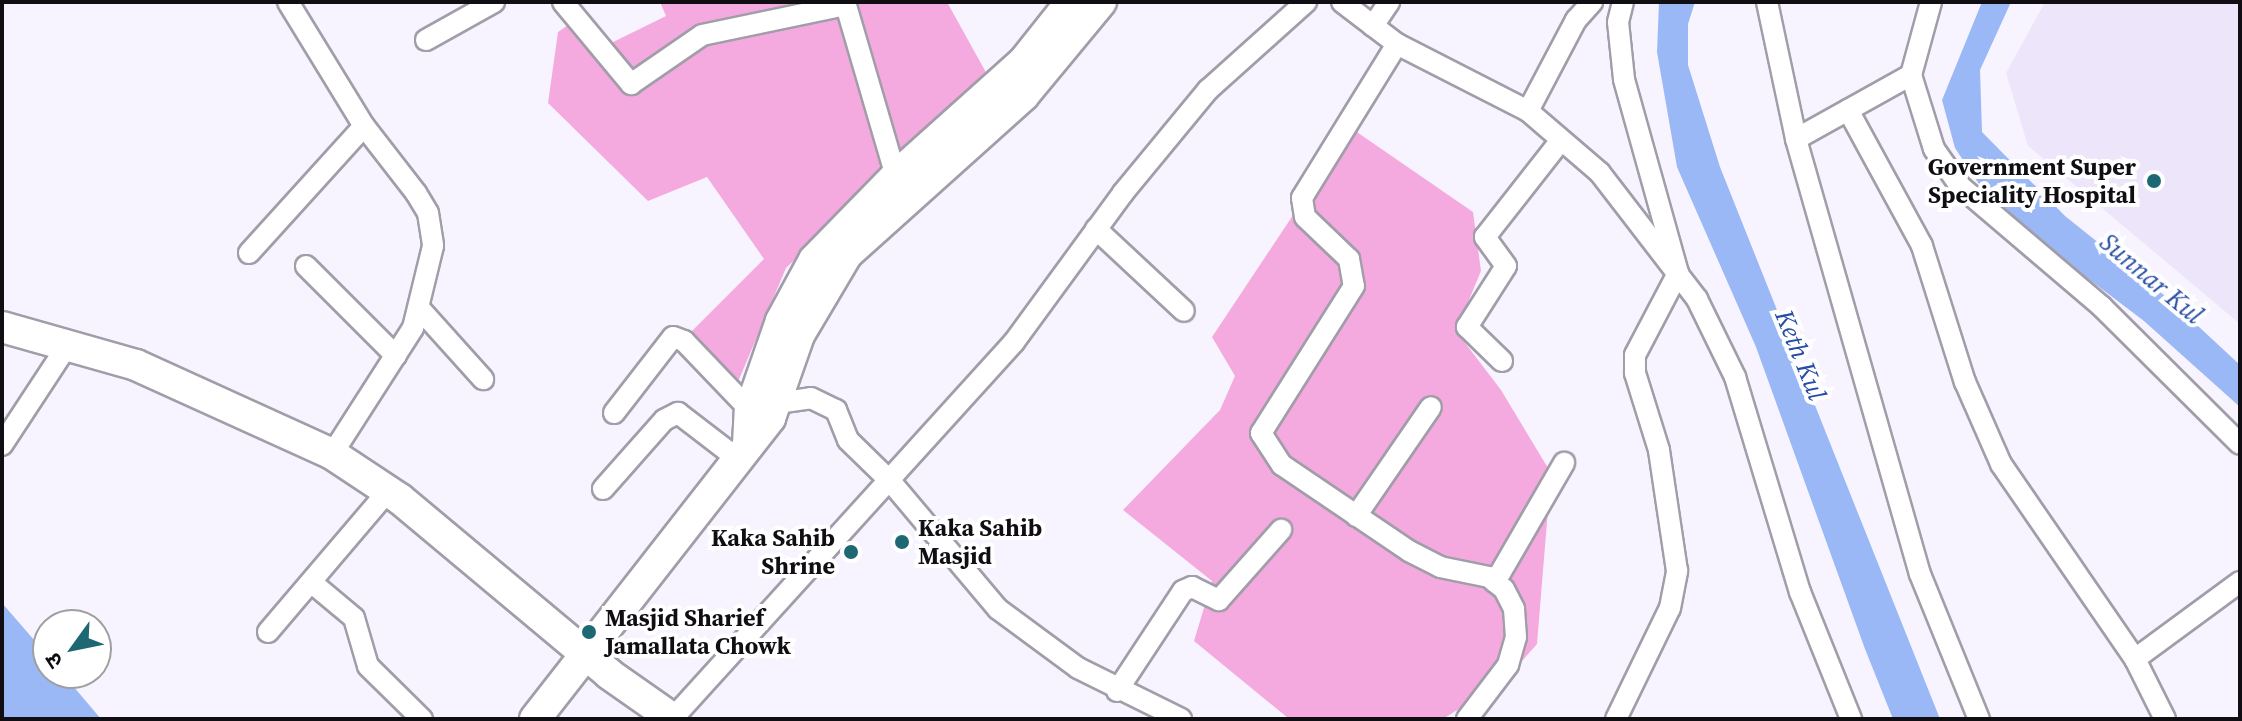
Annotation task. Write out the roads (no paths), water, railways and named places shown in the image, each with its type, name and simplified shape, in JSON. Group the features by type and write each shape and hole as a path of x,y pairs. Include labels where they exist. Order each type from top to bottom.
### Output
{"main road":[{"path":"764,406 781,321 814,260 896,176 1024,61 1071,2"},
{"path":"535,719 743,451 799,335 847,254 1024,95 1101,2"},
{"path":"2,327 136,365 332,454 388,491 584,653 673,719"}],"street":[{"path":"288,2 364,126 428,213 433,246 419,308 396,356 332,454"},
{"path":"426,40 494,2"},
{"path":"563,2 631,84 702,35 846,4 896,176"},
{"path":"673,719 813,560 891,482 1014,342 1096,229 1208,90 1306,2"},
{"path":"1342,2 1397,44 1528,111 1600,173 1678,273 1716,333 1735,377 1800,592 1851,719"},
{"path":"1373,26 1389,2"},
{"path":"1528,111 1576,20 1592,2"},
{"path":"1616,719 1677,589 1659,450 1635,373 1635,355 1678,273 1624,79 1618,22 1623,2"},
{"path":"1767,2 1796,139 1920,574 1979,719"},
{"path":"1931,2 1911,75 1934,149 1960,186 2102,307 2240,444"},
{"path":"1397,44 1302,198 1305,217 1349,259 1354,286 1261,433 1282,465 1356,516 1440,567 1495,582 1514,609 1516,637 1508,665 1467,719"},
{"path":"1796,139 1911,75"},
{"path":"1848,110 1922,246 1965,382 2001,464 2135,659 2165,719"},
{"path":"249,253 364,126"},
{"path":"1502,361 1467,327 1506,269 1485,237 1561,140"},
{"path":"1096,229 1184,311"},
{"path":"306,266 396,356"},
{"path":"419,308 483,379"},
{"path":"614,413 673,337 684,341 764,406 811,398 836,410 848,440 891,482 998,609 1117,691 1181,719"},
{"path":"2,445 67,346"},
{"path":"1356,516 1431,407"},
{"path":"603,489 664,420 678,413 743,451"},
{"path":"1495,582 1564,463"},
{"path":"268,632 388,491"},
{"path":"1117,691 1183,591 1192,587 1219,600 1281,530"},
{"path":"311,582 354,618 368,666 422,719"},
{"path":"2135,659 2240,582"}],"water":[{"name":"Keth Kul","path":"1659,2 1695,2 1688,24 1688,65 1720,167 1940,719 1893,719 1865,649 1756,347 1677,167 1657,52"},
{"path":"1982,2 2011,2 1980,70 1982,132 2065,216 2170,300 2240,365 2240,407 2144,321 2024,230 1979,184 1955,148 1942,100"},
{"path":"2,603 32,638 32,689 76,689 101,719 2,719"}],"place":[{"name":"Government Super Speciality Hospital","path":"2154,181"},
{"name":"Kaka Sahib Masjid","path":"902,542"},
{"name":"Kaka Sahib Shrine","path":"851,552"},
{"name":"Masjid Sharief Jamallata Chowk","path":"589,632"}],"water label":[{"name":"Sunnar Kul","path":"2151,279"}]}
